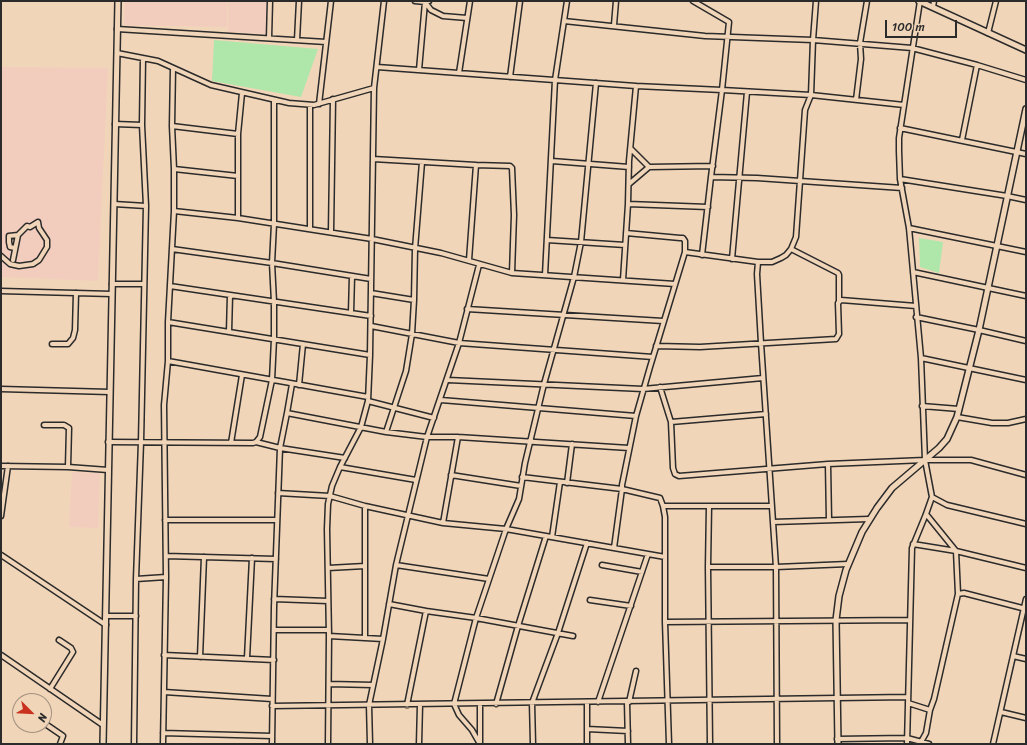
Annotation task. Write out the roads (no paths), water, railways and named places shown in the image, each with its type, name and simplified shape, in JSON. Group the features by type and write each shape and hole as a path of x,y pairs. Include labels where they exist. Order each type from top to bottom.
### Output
{"street":[{"path":"103,744 118,1"},
{"path":"269,38 270,1"},
{"path":"297,40 299,1"},
{"path":"318,104 331,1"},
{"path":"328,744 329,630 327,529 332,486 361,427 368,399 371,326 374,88 384,1"},
{"path":"415,1 427,2"},
{"path":"459,73 470,1"},
{"path":"510,77 520,1"},
{"path":"545,275 555,80 566,1"},
{"path":"614,25 616,1"},
{"path":"693,1 729,22 702,255"},
{"path":"685,252 758,262 772,262 781,258 791,249 796,237 805,110 811,95 812,40 816,1"},
{"path":"856,100 861,59 860,43 867,1"},
{"path":"907,744 911,557 913,544 932,497 925,460 921,358 916,317 914,272 909,228 900,179 898,138 920,1 1026,50"},
{"path":"933,7 934,1"},
{"path":"988,33 996,1"},
{"path":"419,70 427,2"},
{"path":"427,2 431,10 443,16 467,18"},
{"path":"564,21 614,25 705,36 812,40 912,48 1026,80"},
{"path":"117,29 326,42"},
{"path":"117,53 158,61 208,84 274,100 310,105 374,88"},
{"path":"134,744 136,579 141,442 146,206 142,125 144,58"},
{"path":"962,140 977,65"},
{"path":"377,66 636,86 811,95 904,105"},
{"path":"162,744 166,577 164,405 168,361 168,322 174,211 172,126 173,68"},
{"path":"480,744 472,730 462,719 454,704 476,618 506,529 519,500 522,477 538,408 562,314 574,276 580,242 589,164 596,83"},
{"path":"623,280 630,149 636,86"},
{"path":"732,259 747,92"},
{"path":"238,218 238,134 242,93"},
{"path":"331,232 333,99"},
{"path":"256,442 260,437 272,380 274,339 272,263 274,224 274,100"},
{"path":"310,105 310,229"},
{"path":"930,744 907,738 838,741 836,620 839,596 854,546 869,519 892,488 939,448 947,439 957,417 979,330 1026,110"},
{"path":"115,124 142,125"},
{"path":"172,126 238,134"},
{"path":"900,128 1026,154"},
{"path":"630,149 649,167"},
{"path":"373,159 476,165 507,165 512,168 514,215 512,273"},
{"path":"552,161 629,167"},
{"path":"386,432 406,371 412,334 415,249 422,162"},
{"path":"469,260 476,165"},
{"path":"629,184 649,167 713,166"},
{"path":"174,169 238,176"},
{"path":"711,177 782,179 799,182 902,188"},
{"path":"900,179 1026,200"},
{"path":"114,204 146,206"},
{"path":"628,204 708,207"},
{"path":"174,211 238,218 372,239 469,260 479,265 512,273 676,284"},
{"path":"1,256 10,264 26,266 39,260 45,252 47,240 38,222 30,227 27,226 18,235 13,260"},
{"path":"909,228 1026,252"},
{"path":"614,548 622,489 636,416 685,252 685,241 683,238 626,233"},
{"path":"16,248 10,247 8,242 9,236 18,235"},
{"path":"547,240 625,245"},
{"path":"172,249 371,279"},
{"path":"656,346 700,346 836,339 839,334 838,273 791,249"},
{"path":"758,262 757,274 763,378 776,566 777,744"},
{"path":"370,744 369,705 407,516 427,437 448,380 459,344 479,265"},
{"path":"914,272 1026,296"},
{"path":"351,313 352,276"},
{"path":"112,284 144,284"},
{"path":"170,286 371,316"},
{"path":"1,291 112,294"},
{"path":"52,344 68,344 73,338 75,330 76,293"},
{"path":"371,293 414,300"},
{"path":"229,332 230,295"},
{"path":"839,302 840,300 916,306"},
{"path":"467,309 664,321"},
{"path":"916,317 1026,341"},
{"path":"168,322 370,355"},
{"path":"371,326 459,344 653,357"},
{"path":"299,385 303,344"},
{"path":"921,358 970,367 1026,380"},
{"path":"168,361 368,399 393,408 434,418"},
{"path":"231,443 242,375"},
{"path":"448,380 643,389 763,378"},
{"path":"272,744 274,599 280,448 292,384"},
{"path":"660,387 671,422 673,468 675,474 679,476 828,464 925,460 971,460 1026,475"},
{"path":"1,389 110,392"},
{"path":"441,400 636,416"},
{"path":"922,406 959,409"},
{"path":"287,413 386,432 427,437 458,437 630,448"},
{"path":"671,422 766,414"},
{"path":"957,417 992,423 1008,423 1026,419"},
{"path":"44,425 64,425 69,428 68,467"},
{"path":"443,523 458,437"},
{"path":"108,442 256,442 280,448 345,458"},
{"path":"567,483 572,444"},
{"path":"828,464 829,520"},
{"path":"1,466 68,467 108,470"},
{"path":"1,516 8,466"},
{"path":"340,468 416,480"},
{"path":"451,475 521,486"},
{"path":"522,477 622,489 660,498 665,517 665,622 669,744"},
{"path":"552,537 560,482"},
{"path":"278,493 330,496 365,506 443,523 506,529 665,557"},
{"path":"932,497 947,506 1026,524"},
{"path":"365,506 365,638"},
{"path":"663,506 772,506"},
{"path":"709,506 708,567 710,744"},
{"path":"921,742 926,733 930,710 934,699 958,594 956,551 926,514"},
{"path":"773,522 869,519"},
{"path":"165,520 277,520"},
{"path":"496,704 546,536"},
{"path":"533,744 532,703 558,633 587,543"},
{"path":"913,544 956,551 1026,568"},
{"path":"598,702 648,554"},
{"path":"1,555 106,625"},
{"path":"166,556 276,559"},
{"path":"200,657 204,557"},
{"path":"247,658 252,558"},
{"path":"708,567 848,564"},
{"path":"396,565 489,579"},
{"path":"602,565 642,572"},
{"path":"328,568 365,566"},
{"path":"136,579 166,577"},
{"path":"958,594 964,593 1025,609"},
{"path":"274,599 328,601"},
{"path":"993,744 1025,609 1026,599"},
{"path":"590,600 630,606"},
{"path":"389,604 573,636"},
{"path":"407,705 426,610"},
{"path":"106,616 136,616"},
{"path":"665,622 910,620"},
{"path":"274,630 329,630"},
{"path":"329,636 383,639"},
{"path":"50,689 73,652 71,648 59,640"},
{"path":"1,655 103,725"},
{"path":"164,655 274,660"},
{"path":"1013,656 1026,659"},
{"path":"628,744 628,702 636,671"},
{"path":"329,684 373,684"},
{"path":"164,692 272,699"},
{"path":"272,706 587,703 908,697"},
{"path":"587,703 587,744"},
{"path":"908,703 930,710"},
{"path":"480,704 480,744"},
{"path":"419,744 420,705"},
{"path":"1001,712 1026,718"},
{"path":"52,728 63,736 60,744"},
{"path":"587,729 628,731"},
{"path":"163,734 272,736"}]}
